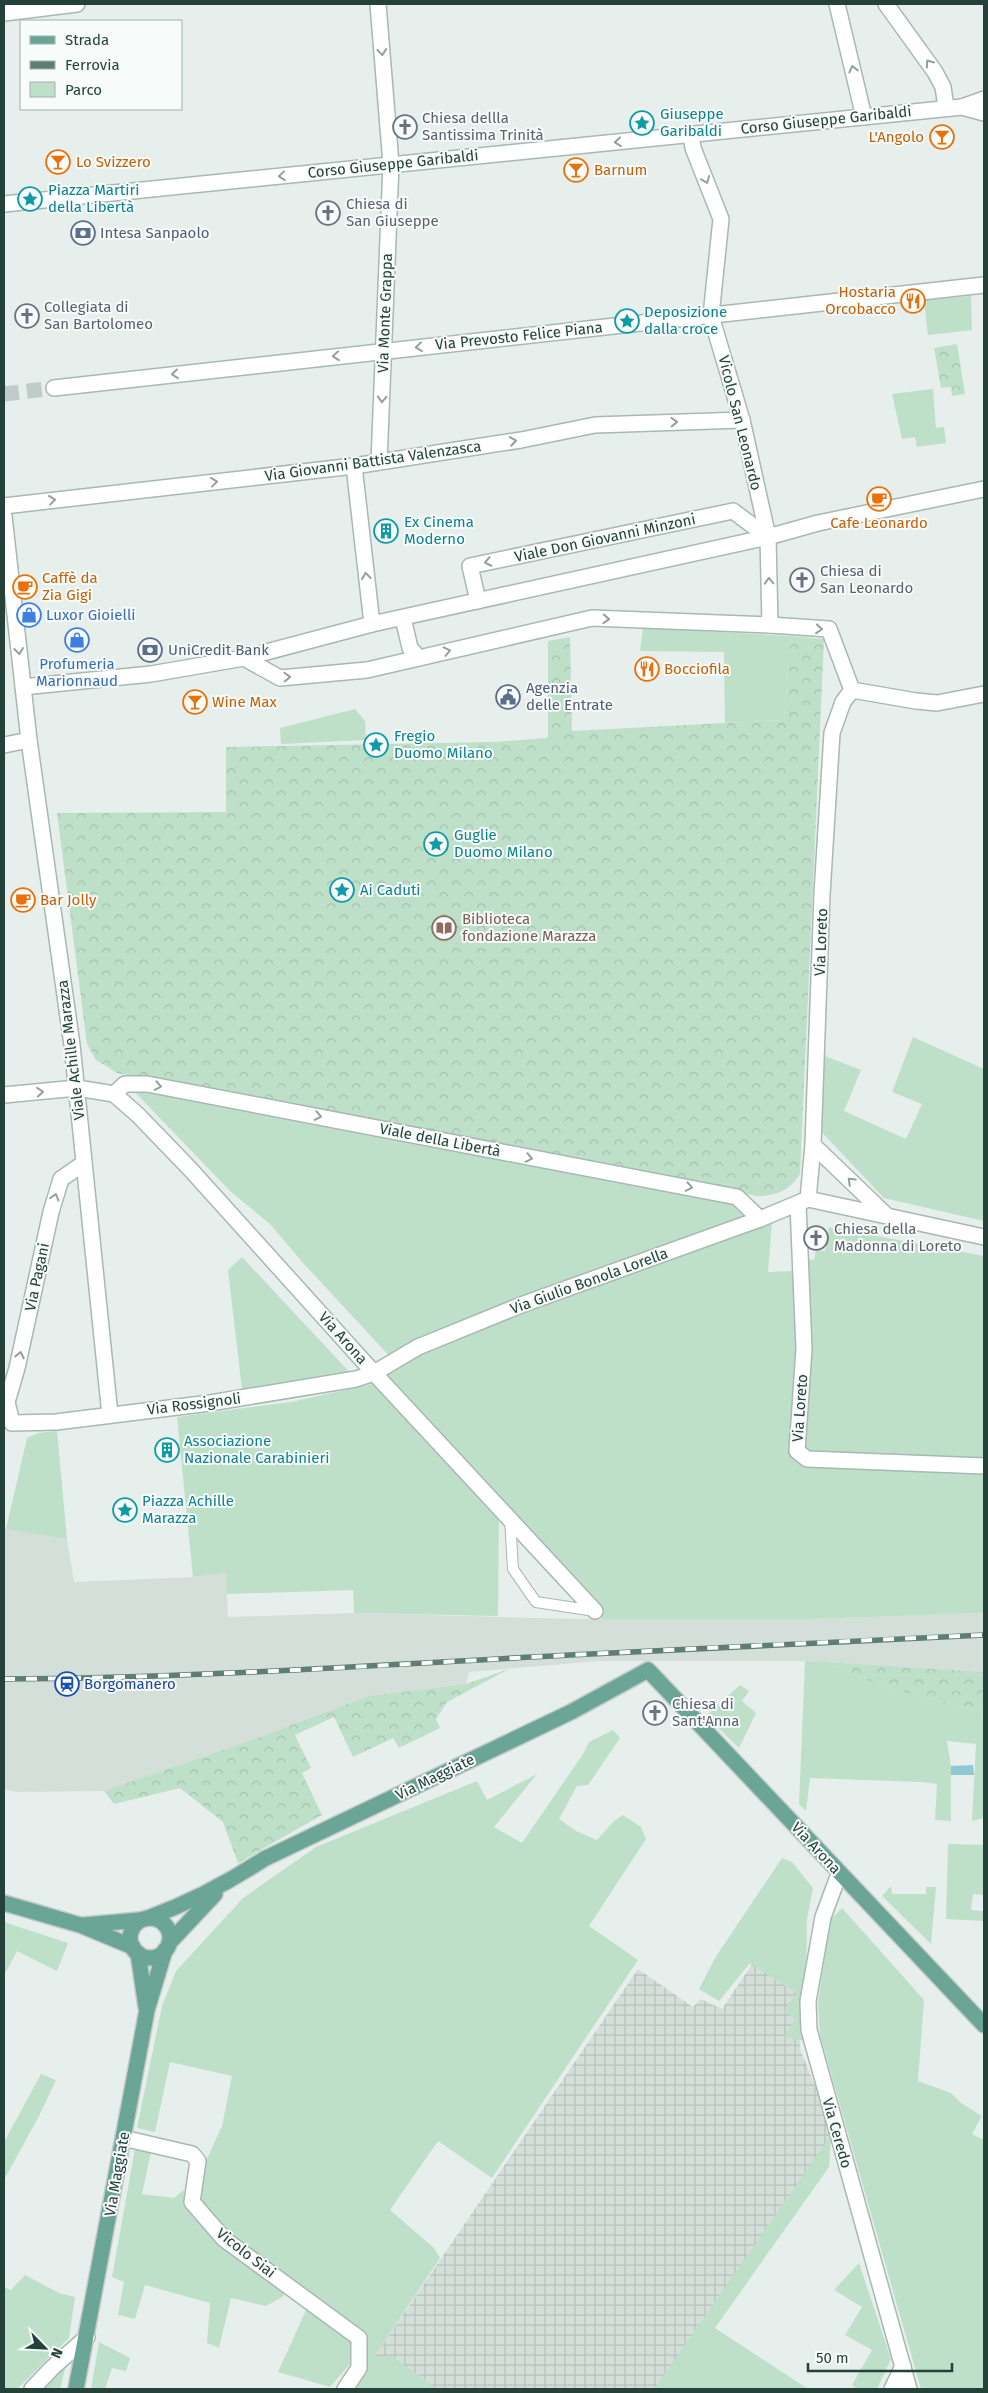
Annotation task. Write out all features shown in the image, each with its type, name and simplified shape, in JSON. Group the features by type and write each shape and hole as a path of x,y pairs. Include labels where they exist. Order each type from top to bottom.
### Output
{"main road":[{"name":"Via Arona","path":"648,1670 984,2026"},
{"name":"Via Maggiate","path":"80,1925 144,1919 179,1906 223,1886 264,1860 571,1712 648,1670"},
{"name":"Via Maggiate","path":"76,2389 147,2010 167,1947 223,1886"},
{"path":"4,1903 80,1925 149,1958 155,1957 167,1947 170,1937 165,1925 160,1921 144,1919 132,1929 130,1941 135,1950"},
{"name":"Via Maggiate","path":"135,1950 147,2010"}],"street":[{"path":"4,14 77,4"},
{"name":"Via Monte Grappa","path":"378,4 390,164 379,462"},
{"path":"838,4 864,117"},
{"path":"886,4 935,72 943,87 946,107"},
{"name":"Corso Giuseppe Garibaldi","path":"962,107 984,100"},
{"name":"Corso Giuseppe Garibaldi","path":"4,204 864,117 946,107 962,107 984,113"},
{"name":"Vicolo San Leonardo","path":"691,134 693,148 721,219 711,316 742,420 768,537 770,625"},
{"name":"Via Prevosto Felice Piana","path":"54,388 984,284"},
{"name":"Via Giovanni Battista Valenzasca","path":"4,506 354,466 521,440 595,425 742,420"},
{"path":"354,466 372,624"},
{"path":"23,687 151,674 244,658 372,624 768,537 818,523 984,489"},
{"name":"Viale Don Giovanni Minzoni","path":"478,601 470,566 733,511 768,537"},
{"name":"Viale Achille Marazza","path":"4,516 29,740 77,1088 110,1415"},
{"path":"403,618 410,648 419,658"},
{"path":"244,658 280,678 367,670 592,618 770,625 828,629 852,690 916,701 937,702 984,694"},
{"name":"Via Loreto","path":"852,690 843,702 832,733 822,894 813,1145 803,1202 804,1349 797,1451 807,1459 984,1466"},
{"path":"4,745 29,740"},
{"name":"Viale della Libertà","path":"114,1094 124,1084 147,1084 737,1196 760,1219"},
{"path":"4,1095 77,1088 114,1094"},
{"name":"Via Arona","path":"114,1094 138,1115 191,1170 374,1373 595,1611"},
{"path":"813,1145 886,1215"},
{"name":"Via Pagani","path":"5,1401 17,1368 51,1212 61,1179 84,1163"},
{"path":"803,1202 886,1215 984,1237"},
{"name":"Via Giulio Bonola Lorella","path":"374,1373 418,1347 513,1309 803,1202"},
{"name":"Via Rossignoli","path":"5,1401 12,1424 56,1422 243,1398 356,1379 374,1373"},
{"name":"Via Ceredo","path":"839,1874 823,1917 808,2001 809,2030 909,2389"},
{"name":"Vicolo Siai","path":"123,2138 192,2154 198,2161 192,2202 224,2239 359,2338 359,2368 345,2389"},
{"path":"32,2389 87,2336"},
{"path":"892,2389 903,2366"}],"lane":[{"path":"510,1519 513,1569 536,1602 595,1611"}],"shaded area":[{"path":"4,1528 67,1539 74,1582 193,1577 226,1573 228,1617 354,1613 573,1619 811,1619 984,1613 984,1672 805,1661 599,1661 469,1672 466,1684 368,1696 260,1737 104,1791 17,1792 4,1789"},
{"path":"754,1961 799,1989 800,2049 834,2132 657,2389 423,2389 375,2356 638,1969 693,2007 701,1999 722,2009"}],"green space":[{"path":"971,296 972,330 928,335 924,300"},
{"path":"957,344 965,394 952,396 951,387 941,388 934,348"},
{"path":"933,389 936,428 944,427 946,443 917,447 915,437 902,439 892,394"},
{"path":"643,628 791,636 784,720 725,723 724,652 640,651"},
{"path":"791,636 824,639 800,1174 787,1188 771,1195 758,1196 117,1073 96,1060 87,1044 57,813 226,812 226,747 494,742 548,738 548,641 570,637 572,731 784,720"},
{"path":"355,709 365,721 366,740 281,744 280,728"},
{"path":"913,1037 984,1069 984,1221 884,1198 814,1124 817,1053 861,1070 844,1111 906,1139 922,1104 892,1092"},
{"path":"127,1084 737,1197 772,1221 768,1272 794,1271 800,1258 814,1260 816,1250 825,1251 829,1227 984,1256 984,1613 811,1619 602,1619 499,1508 498,1616 354,1613 353,1590 227,1594 226,1573 193,1577 177,1417 291,1402 382,1382 374,1373 394,1361 304,1264 270,1224 230,1191"},
{"path":"242,1257 356,1379 243,1398 228,1270"},
{"path":"57,1431 67,1539 6,1529 27,1438 38,1433"},
{"path":"805,1661 826,1662 881,1686 984,1713 984,1818 972,1821 976,1744 947,1741 951,1766 951,1821 935,1820 937,1784 922,1782 810,1778 806,1811 799,1804"},
{"path":"826,1662 984,1672 984,1713 881,1686"},
{"path":"509,1669 447,1702 436,1719 440,1728 399,1748 393,1738 353,1757 334,1717 295,1735 311,1768 302,1773 322,1815 238,1863 223,1822 180,1788 114,1804 104,1791 260,1737 368,1696 466,1684"},
{"path":"740,1685 749,1691 742,1701 756,1713 739,1748 706,1716"},
{"path":"613,1730 620,1738 588,1785 577,1786 559,1819 576,1831 597,1840 613,1822 623,1815 641,1827 646,1839 589,1926 638,1960 492,2178 438,2141 390,2210 434,2248 440,2258 375,2356 392,2356 437,2389 356,2389 365,2374 367,2333 231,2238 197,2200 205,2163 222,2126 232,2076 170,2062 155,2132 137,2128 162,2006 176,1971 243,1898 316,1847 477,1781 487,1800 537,1774 494,1827 522,1843 583,1754 589,1742"},
{"path":"948,1844 984,1845 983,1895 973,1894 971,1910 984,1911 984,1921 946,1919"},
{"path":"782,1858 792,1862 813,1888 807,1919 805,2041 784,2037 795,2019 784,2012 796,1993 750,1963 719,2001 699,1989 715,1958"},
{"path":"891,1886 892,1894 926,1894 926,1887 936,1887 931,1944 882,1896"},
{"path":"842,1908 924,2000 918,2081 951,2093 961,2103 982,2116 972,2134 984,2140 984,2389 921,2389 820,2035 818,2003 830,1920"},
{"path":"4,1922 68,1943 57,1971 17,1951 4,1976"},
{"path":"41,2074 56,2080 4,2180 4,2142"},
{"path":"831,2135 829,2167 715,2328 808,2389 654,2389"},
{"path":"135,2149 151,2152 142,2194 174,2198 184,2190 184,2202 206,2227 281,2287 284,2296 266,2306 231,2298 219,2348 207,2343 210,2303 145,2285 135,2319 118,2315 124,2282 112,2277"},
{"path":"859,2263 891,2359 877,2389 856,2389 852,2385 872,2350 845,2335 862,2307 834,2290"},
{"path":"25,2275 59,2293 75,2297 69,2338 17,2389 4,2389 4,2287 11,2290"},
{"path":"307,2308 353,2344 350,2364 330,2387 278,2372"},
{"path":"99,2342 130,2358 126,2371 112,2368 105,2389 91,2389"},
{"path":"67,2361 60,2389 41,2389"}],"water":[{"path":"973,1765 974,1775 951,1775 951,1766"}],"tunnel":[{"path":"4,394 54,388"}],"railway":[{"path":"4,1679 216,1674 984,1635"}],"place":[{"name":"Giuseppe Garibaldi","path":"642,123"},
{"name":"Chiesa dellla Santissima Trinità","path":"405,127"},
{"name":"L'Angolo","path":"942,137"},
{"name":"Lo Svizzero","path":"58,162"},
{"name":"Barnum","path":"576,170"},
{"name":"Piazza Martiri della Libertà","path":"30,199"},
{"name":"Chiesa di San Giuseppe","path":"328,213"},
{"name":"Intesa Sanpaolo","path":"83,233"},
{"name":"Hostaria Orcobacco","path":"913,301"},
{"name":"Collegiata di San Bartolomeo","path":"27,316"},
{"name":"Deposizione dalla croce","path":"627,321"},
{"name":"Cafe Leonardo","path":"879,499"},
{"name":"Ex Cinema Moderno","path":"386,531"},
{"name":"Chiesa di San Leonardo","path":"802,580"},
{"name":"Caffè da Zia Gigi","path":"25,587"},
{"name":"Luxor Gioielli","path":"29,615"},
{"name":"Profumeria Marionnaud","path":"77,640"},
{"name":"UniCredit Bank","path":"150,650"},
{"name":"Bocciofila","path":"647,669"},
{"name":"Agenzia delle Entrate","path":"508,697"},
{"name":"Wine Max","path":"195,702"},
{"name":"Fregio Duomo Milano","path":"376,745"},
{"name":"Guglie Duomo Milano","path":"436,844"},
{"name":"Ai Caduti","path":"342,890"},
{"name":"Bar Jolly","path":"23,900"},
{"name":"Biblioteca fondazione Marazza","path":"444,928"},
{"name":"Chiesa della Madonna di Loreto","path":"816,1238"},
{"name":"Associazione Nazionale Carabinieri","path":"167,1450"},
{"name":"Piazza Achille Marazza","path":"125,1510"},
{"name":"Borgomanero","path":"67,1684"},
{"name":"Chiesa di Sant'Anna","path":"655,1713"}]}
